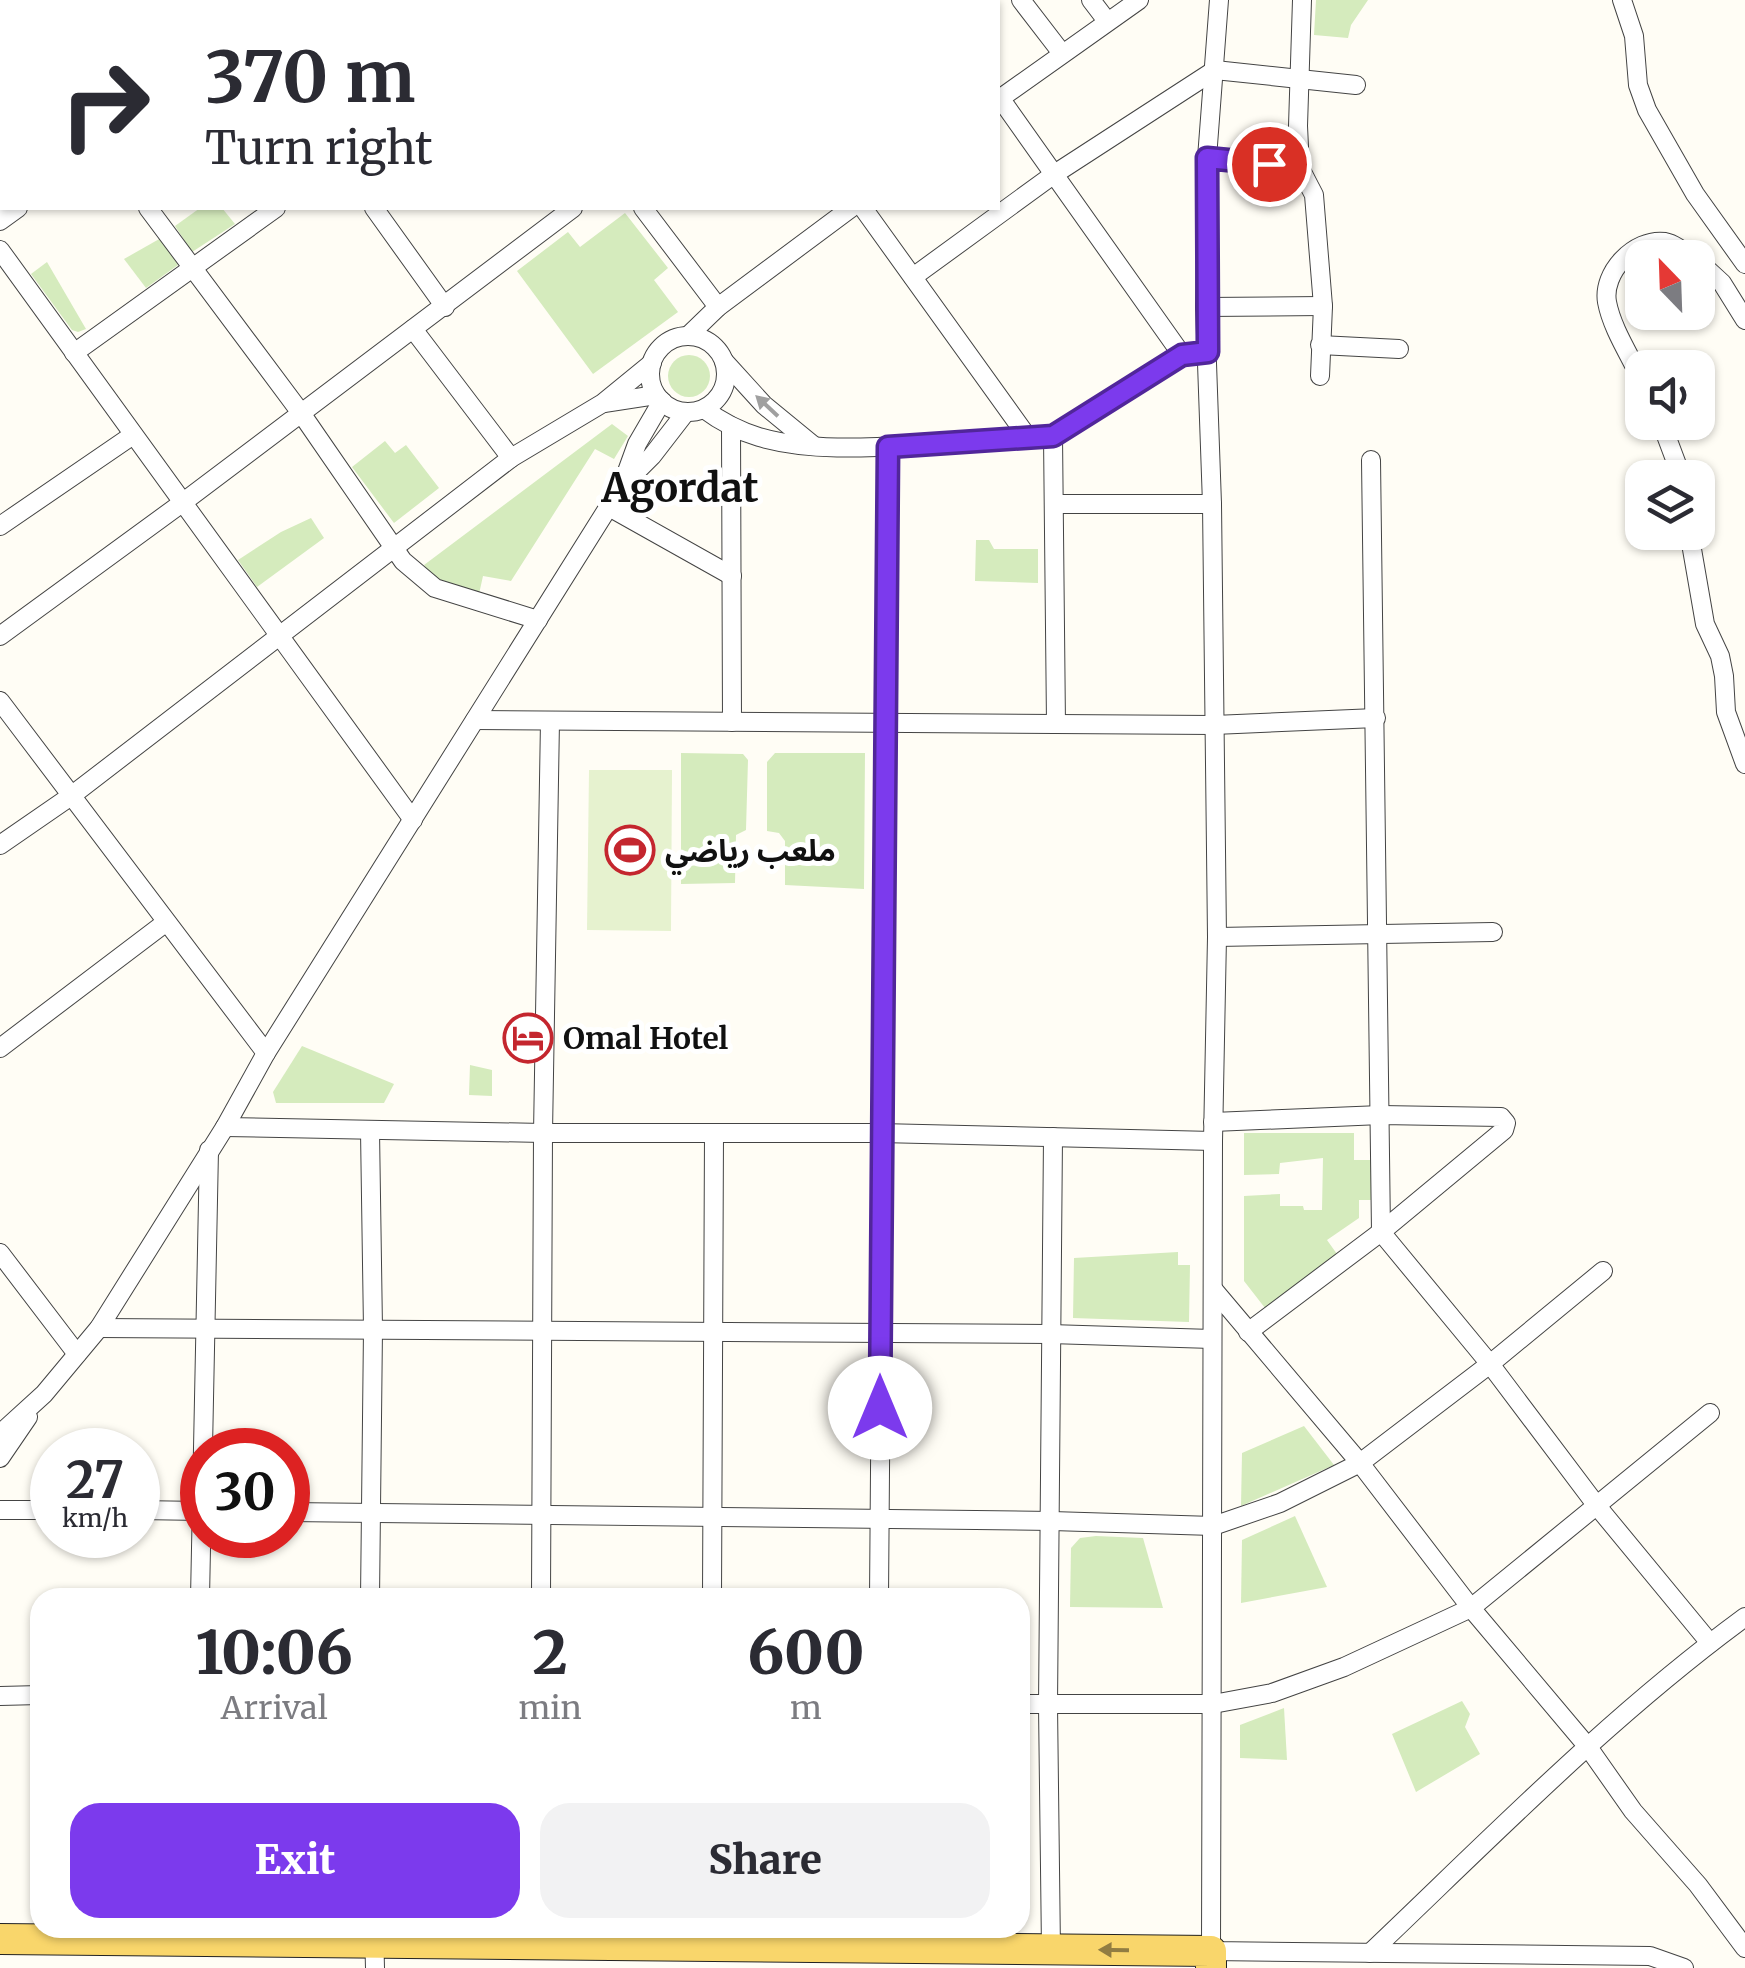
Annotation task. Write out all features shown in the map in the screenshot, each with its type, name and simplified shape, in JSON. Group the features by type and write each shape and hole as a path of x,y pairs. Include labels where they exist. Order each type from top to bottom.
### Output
{"main road":[{"path":"0,1939 41,1938"},
{"path":"262,1938 375,1946 512,1938"},
{"path":"884,1938 1211,1960"}],"street":[{"path":"1021,0 1061,52"},
{"path":"1091,0 1107,22"},
{"path":"1000,98 1138,0"},
{"path":"1219,0 1207,158 1205,307 1212,504 1216,937 1211,1960 1370,1953 1650,1956 1684,1968"},
{"path":"1302,0 1300,168 1314,195 1322,306 1320,376"},
{"path":"1622,0 1634,36 1638,84 1647,110 1696,194 1745,264"},
{"path":"913,278 1053,175 1215,70 1356,85"},
{"path":"1000,100 1182,355"},
{"path":"1207,158 1300,168"},
{"path":"150,210 301,413 404,561 435,588 538,620"},
{"path":"74,353 273,210"},
{"path":"375,210 445,307"},
{"path":"0,636 570,210"},
{"path":"652,210 718,307"},
{"path":"0,845 71,796 511,458 603,403 652,363 666,344 688,336 718,307 848,210"},
{"path":"864,210 1029,439"},
{"path":"0,250 413,820"},
{"path":"1625,259 1609,280 1606,300 1627,350"},
{"path":"1715,277 1745,320"},
{"path":"1205,307 1322,306"},
{"path":"413,329 511,458"},
{"path":"688,336 710,343 764,405 814,446"},
{"path":"1320,345 1399,349"},
{"path":"603,403 659,398 760,438 814,446 888,447 1029,439 1053,436 1182,355 1208,352"},
{"path":"0,1458 44,1394 99,1328 608,507 695,410 718,397 726,380 724,361"},
{"path":"622,487 659,398 650,374 652,363"},
{"path":"731,426 732,722"},
{"path":"0,526 133,435"},
{"path":"1053,436 1056,724"},
{"path":"878,1588 888,447"},
{"path":"1371,460 1380,1232 1490,1364 1597,1506 1710,1643"},
{"path":"1054,504 1212,504"},
{"path":"608,507 732,576"},
{"path":"1692,550 1705,624 1720,656 1726,712 1745,764"},
{"path":"0,701 266,1053"},
{"path":"474,720 1214,726 1376,718"},
{"path":"542,1588 543,1133 550,721"},
{"path":"0,1048 165,923"},
{"path":"1216,937 1493,932"},
{"path":"1214,1122 1381,1116 1502,1117 1506,1123 1504,1130 1380,1232 1248,1332"},
{"path":"225,1126 543,1133 880,1132 1213,1142"},
{"path":"370,1131 370,1588"},
{"path":"712,1588 714,1134"},
{"path":"1051,1950 1048,1705 1053,1137"},
{"path":"203,1428 209,1150"},
{"path":"0,1253 77,1354"},
{"path":"310,1512 1212,1526 1280,1503 1360,1462 1490,1364 1603,1271"},
{"path":"1213,1289 1360,1462 1471,1608 1588,1746 1650,1833 1698,1886 1745,1948"},
{"path":"99,1328 1050,1334 1212,1339"},
{"path":"0,1434 44,1394"},
{"path":"1030,1704 1213,1704 1272,1693 1344,1667 1471,1608 1710,1414"},
{"path":"0,1510 30,1510"},
{"path":"200,1588 201,1558"},
{"path":"1370,1953 1588,1746 1745,1617"},
{"path":"0,1696 30,1695"}],"green space":[{"path":"1316,0 1368,0 1351,25 1348,38 1314,35"},
{"path":"197,210 224,210 235,224 192,252 175,226"},
{"path":"625,213 668,268 654,280 678,312 593,374 517,271 568,232 580,247"},
{"path":"161,238 178,265 146,288 124,259"},
{"path":"47,262 86,329 72,330 31,274"},
{"path":"689,355 704,361 710,376 704,391 689,397 674,391 668,376 674,361"},
{"path":"612,424 628,436 614,459 595,449 511,581 483,576 479,594 439,585 424,565"},
{"path":"385,441 395,453 406,445 439,488 394,523 352,467"},
{"path":"311,518 324,538 257,587 238,560"},
{"path":"976,540 989,540 994,549 1038,549 1038,583 975,581"},
{"path":"681,753 743,754 748,760 746,830 736,835 735,883 681,884"},
{"path":"775,753 865,753 864,889 785,885 785,841 779,833 767,831 767,762"},
{"name":"ملعب رياضي","path":"589,770 672,770 671,931 587,930"},
{"path":"302,1046 394,1084 384,1103 276,1103 273,1092"},
{"path":"470,1065 492,1070 492,1096 469,1095"},
{"path":"1244,1133 1354,1133 1354,1160 1371,1160 1371,1200 1359,1200 1359,1218 1327,1240 1337,1254 1265,1308 1244,1281 1244,1196 1280,1194 1280,1206 1322,1210 1323,1158 1280,1163 1279,1174 1244,1175"},
{"path":"1178,1252 1178,1265 1190,1265 1189,1322 1073,1318 1074,1258"},
{"path":"1304,1426 1334,1465 1241,1506 1242,1453"},
{"path":"1295,1516 1327,1587 1241,1603 1242,1540"},
{"path":"1080,1538 1143,1538 1163,1608 1070,1607 1071,1548"},
{"path":"1462,1701 1470,1714 1465,1727 1480,1754 1416,1792 1392,1734"},
{"path":"1284,1708 1287,1760 1240,1758 1240,1725"}],"place":[{"name":"ملعب رياضي","path":"630,850"},
{"name":"Omal Hotel","path":"528,1038"}],"district":[{"name":"Agordat","path":"680,488"}],"route":[{"path":"880,1408 888,447 1053,436 1182,355 1208,352 1207,158 1269,164"}]}
